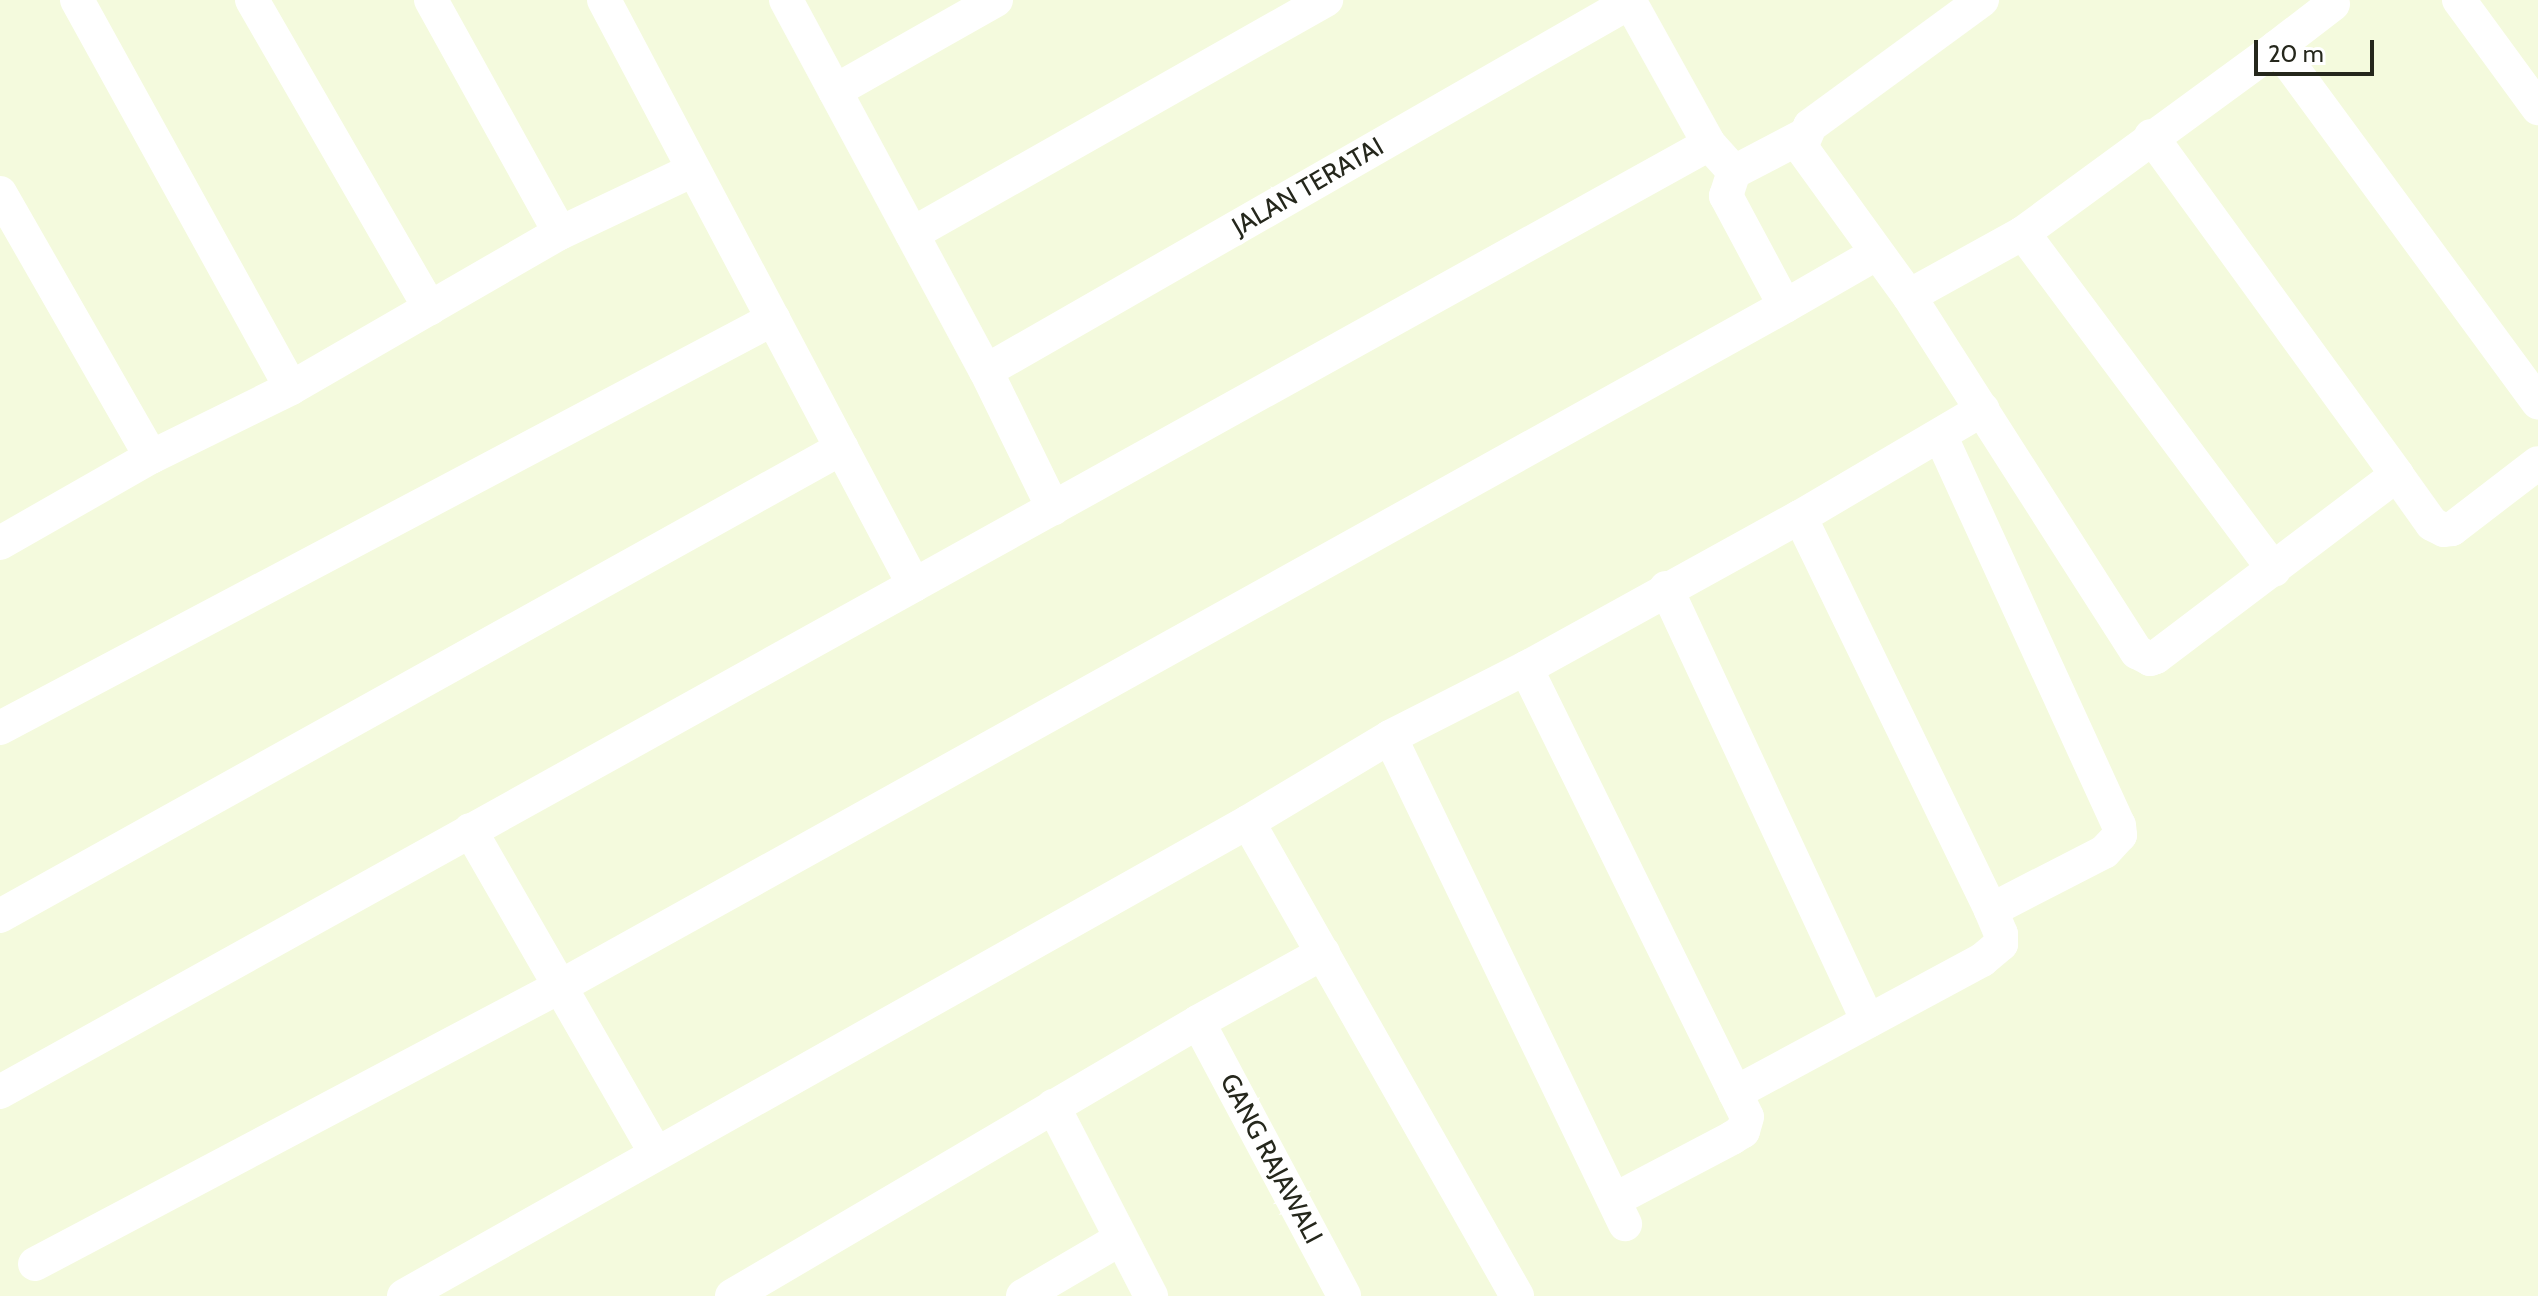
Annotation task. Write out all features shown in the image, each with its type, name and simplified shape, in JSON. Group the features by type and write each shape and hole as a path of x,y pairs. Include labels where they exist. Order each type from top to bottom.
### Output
{"street":[{"path":"77,0 291,388"},
{"path":"252,0 430,308"},
{"path":"431,0 560,233"},
{"path":"604,0 914,585"},
{"path":"786,0 986,371 1053,508"},
{"path":"835,91 996,0"},
{"path":"912,234 1326,0"},
{"path":"1982,0 1810,126 1803,136 1801,147 1805,157 1909,296 2143,657 2156,657 2397,475"},
{"path":"2459,0 2538,108"},
{"path":"1629,1 1709,144 1734,172"},
{"name":"JALAN TERATAI","path":"986,371 1629,1"},
{"path":"1909,296 2023,233 2333,4"},
{"path":"2277,47 2538,402"},
{"path":"1785,306 1726,196 1734,172 1803,136"},
{"path":"2151,136 2432,524 2444,530 2452,529 2538,463"},
{"path":"0,1092 1709,144"},
{"path":"2,536 291,388 560,233 693,170"},
{"path":"0,193 151,457"},
{"path":"2023,233 2274,570"},
{"path":"35,1264 561,986 1877,253"},
{"path":"0,728 773,319"},
{"path":"404,1296 1248,822 1390,737 1526,668 1666,588 1800,517 1941,437 1983,409"},
{"path":"1941,437 2119,825 2120,835 2104,852 1991,910"},
{"path":"0,916 842,448"},
{"path":"1735,1093 1995,953 2001,944 2001,934 1991,910 1800,517"},
{"path":"1666,588 1868,1021"},
{"path":"1390,737 1619,1212 1743,1131 1747,1117 1526,668"},
{"path":"1248,822 1517,1296"},
{"path":"470,830 656,1153"},
{"path":"732,1296 1053,1106 1323,953"},
{"name":"GANG RAJAWALI","path":"1198,1022 1344,1296"},
{"path":"1053,1106 1151,1296"},
{"path":"1023,1296 1120,1239"}]}
